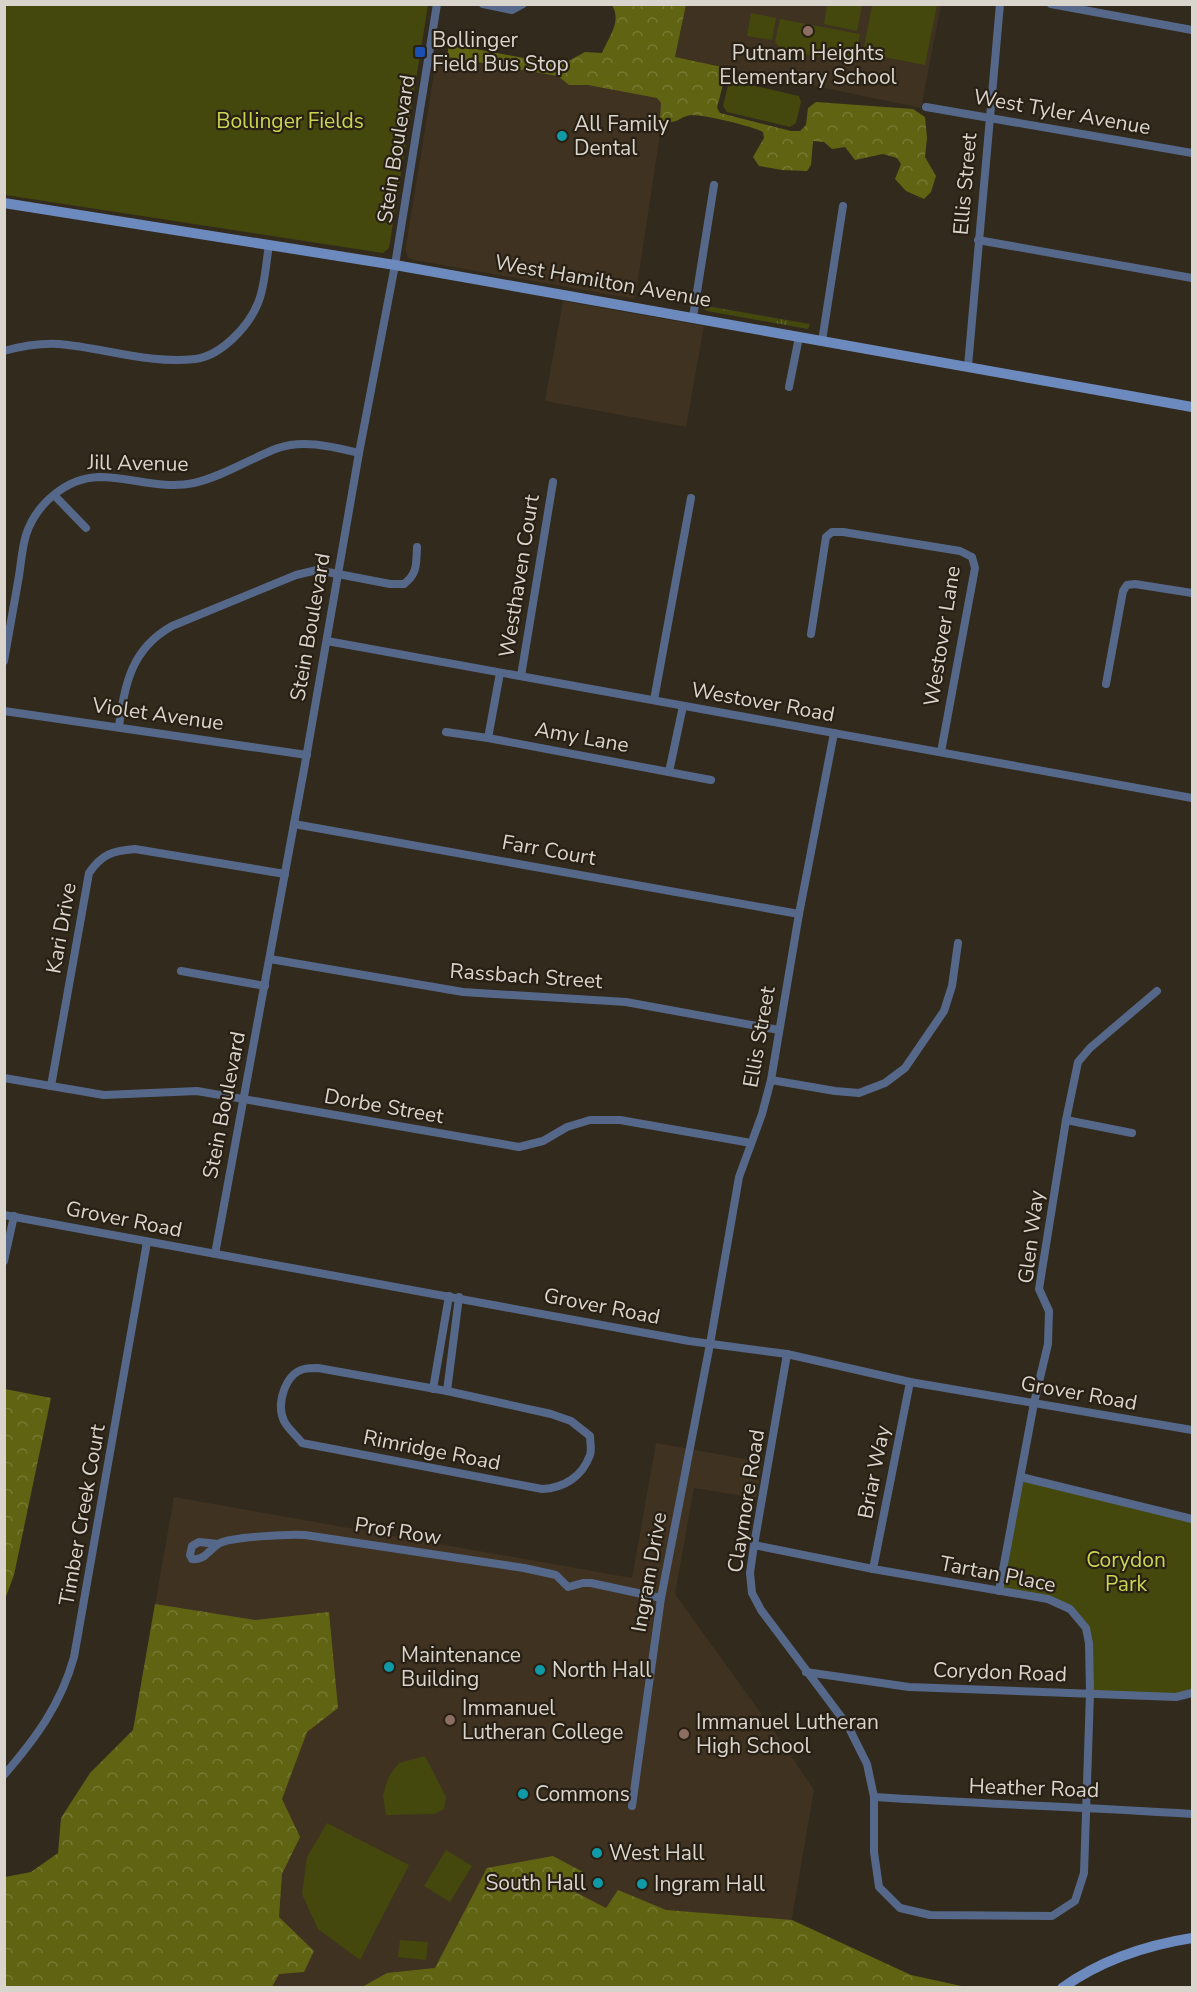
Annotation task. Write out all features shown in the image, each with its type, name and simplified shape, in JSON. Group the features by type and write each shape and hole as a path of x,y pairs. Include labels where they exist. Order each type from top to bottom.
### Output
{"street":[{"name":"Stein Boulevard","path":"214,1254 270,959 337,573 395,265 437,4"},
{"path":"483,4 512,10 523,4"},
{"name":"Ellis Street","path":"968,366 1000,4"},
{"path":"1051,4 1192,30"},
{"name":"West Tyler Avenue","path":"926,107 1192,153"},
{"path":"693,317 714,185"},
{"name":"West Hamilton Avenue","path":"4,203 395,265 1192,407"},
{"path":"822,340 843,206"},
{"path":"978,240 1192,278"},
{"path":"4,351 26,345 58,344 142,358 197,359 221,348 235,338 247,322 258,303 269,244"},
{"path":"789,387 799,337"},
{"name":"Jill Avenue","path":"4,661 26,535 36,513 54,495 73,482 95,477 114,477 166,485 188,484 208,480 280,448 302,444 359,453"},
{"name":"Westhaven Court","path":"521,676 553,482"},
{"path":"54,495 86,528"},
{"path":"654,700 690,498"},
{"name":"Westover Lane","path":"811,634 826,537 832,532 960,551 972,557 975,568 941,752"},
{"path":"119,726 129,673 142,652 159,633 296,575 317,570 390,584 404,584 412,578 416,567 417,548"},
{"path":"1106,684 1122,591 1127,585 1135,584 1192,593"},
{"name":"Westover Road","path":"327,641 1192,798"},
{"path":"488,738 500,673"},
{"path":"669,772 683,706"},
{"name":"Violet Avenue","path":"4,711 306,755"},
{"name":"Amy Lane","path":"446,732 711,780"},
{"name":"Ellis Street","path":"710,1344 739,1177 762,1114 771,1080 799,914 834,733"},
{"name":"Farr Court","path":"294,824 799,914"},
{"name":"Kari Drive","path":"51,1086 89,873 96,863 111,853 135,849 285,874"},
{"path":"771,1080 859,1093 885,1083 905,1068 944,1011 952,986 958,943"},
{"name":"Rassbach Street","path":"270,959 463,992 626,1002 779,1030"},
{"path":"181,971 265,986"},
{"name":"Glen Way","path":"999,1591 1034,1403 1048,1344 1049,1311 1039,1289 1066,1120 1078,1062 1090,1048 1158,991"},
{"name":"Dorbe Street","path":"4,1078 104,1095 196,1091 519,1147 543,1141 567,1127 590,1120 620,1120 751,1143"},
{"path":"1066,1120 1132,1133"},
{"name":"Grover Road","path":"4,1215 710,1344 787,1354 910,1382 1192,1430"},
{"path":"4,1262 14,1216"},
{"name":"Timber Creek Court","path":"4,1774 41,1730 58,1699 74,1657 147,1242"},
{"path":"433,1389 449,1296"},
{"path":"447,1391 459,1297"},
{"name":"Ingram Drive","path":"632,1806 662,1598 710,1344"},
{"name":"Claymore Road","path":"787,1354 754,1545 750,1573 752,1593 761,1611 848,1726 867,1764 874,1797 874,1852 879,1887 900,1908 930,1915 1052,1916 1075,1901 1084,1873 1086,1807"},
{"name":"Rimridge Road","path":"318,1368 433,1389 551,1414 571,1421 590,1436 591,1453 573,1480 556,1489 542,1489 302,1443 284,1420 282,1404 285,1387 292,1375 303,1369 318,1368"},
{"name":"Briar Way","path":"873,1569 910,1382"},
{"path":"1021,1477 1192,1519"},
{"name":"Prof Row","path":"218,1544 230,1540 305,1535 524,1568 556,1575 568,1587 591,1583 662,1598"},
{"name":"Tartan Place","path":"754,1545 873,1569 1048,1599 1070,1609 1086,1628 1089,1643 1090,1693 1086,1807"},
{"name":"Corydon Road","path":"807,1672 909,1687 1176,1697 1192,1693"},
{"name":"Heather Road","path":"874,1797 1192,1814"},
{"path":"1062,1988 1088,1971 1116,1959 1192,1938"}],"shaded area":[{"name":"Putnam Heights Elementary School","path":"686,5 941,5 921,108 675,57"},
{"path":"437,55 667,89 635,299 414,260 408,257 406,246"},
{"path":"563,301 704,326 686,427 545,401"},
{"name":"Immanuel Lutheran College","path":"656,1443 762,1462 756,1498 694,1488 675,1594 814,1790 780,1987 93,1988 133,1730 174,1497 632,1578"}],"green space":[{"name":"Bollinger Fields","path":"4,5 428,5 389,248 383,253 5,195"},
{"path":"612,5 686,5 675,57 727,68 717,108 720,113 791,131 800,131 806,125 808,108 816,102 913,109 925,117 927,138 925,157 936,176 931,192 924,199 906,191 895,179 901,164 897,158 883,154 855,160 845,147 832,149 824,142 813,141 811,165 807,171 759,166 753,157 764,138 763,132 698,115 666,122 660,120 661,103 657,98 588,85 569,85 558,76 447,57 449,44 561,65 585,52 602,53 615,23 615,11"},
{"path":"827,5 862,5 857,31 824,24"},
{"path":"872,5 937,5 925,65 863,53"},
{"path":"751,13 776,18 772,40 747,36"},
{"path":"780,19 860,34 855,63 782,50 775,42"},
{"path":"734,81 799,96 801,102 796,123 790,127 727,112 723,106 728,85"},
{"path":"702,307 810,324 808,329 707,311"},
{"path":"5,1389 51,1398 14,1575 5,1599"},
{"name":"Corydon Park","path":"1021,1477 1192,1519 1192,1693 1090,1693 1086,1628 1070,1609 1048,1599 999,1591"},
{"path":"155,1604 255,1620 329,1612 338,1708 307,1732 282,1799 300,1837 282,1874 279,1917 314,1951 304,1972 279,1974 272,1987 5,1987 5,1877 31,1872 58,1853 61,1818 90,1773 133,1730"},
{"path":"425,1756 446,1797 444,1809 434,1814 386,1815 383,1795 389,1776 399,1763"},
{"path":"327,1823 409,1865 360,1960 318,1929 302,1894 307,1857"},
{"path":"446,1850 472,1866 450,1902 424,1886"},
{"path":"553,1856 583,1872 573,1891 606,1908 618,1890 666,1910 792,1920 911,1975 966,1987 362,1987 387,1973 435,1968 487,1868"},
{"path":"400,1940 428,1942 426,1960 398,1957"}],"place":[{"name":"Putnam Heights Elementary School","path":"808,31"},
{"name":"Bollinger Field Bus Stop","path":"420,52"},
{"name":"All Family Dental","path":"562,136"},
{"name":"Maintenance Building","path":"389,1667"},
{"name":"North Hall","path":"540,1670"},
{"name":"Immanuel Lutheran College","path":"450,1720"},
{"name":"Immanuel Lutheran High School","path":"684,1734"},
{"name":"Commons","path":"523,1794"},
{"name":"West Hall","path":"597,1853"},
{"name":"South Hall","path":"598,1883"},
{"name":"Ingram Hall","path":"642,1884"}]}
